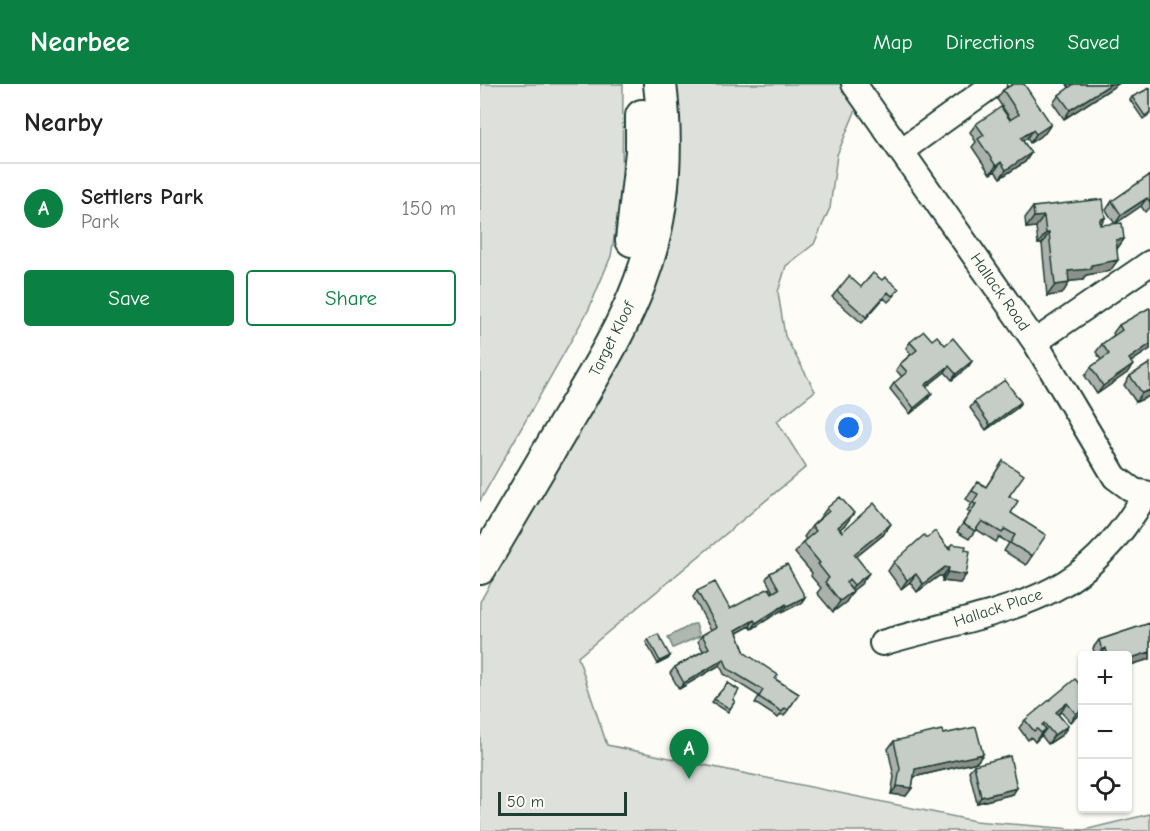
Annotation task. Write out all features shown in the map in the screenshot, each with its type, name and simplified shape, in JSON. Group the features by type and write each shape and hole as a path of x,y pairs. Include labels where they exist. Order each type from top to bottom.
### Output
{"main road":[{"name":"Target Kloof","path":"480,530 580,356 626,261 637,212 642,152 639,84"},
{"name":"Target Kloof","path":"480,568 600,365 640,281 653,236 662,188 664,150 660,84"}],"street":[{"name":"Hallack Road","path":"854,84 1035,342 1115,477 1134,491 1148,494"},
{"path":"901,151 994,84"},
{"path":"1035,342 1150,263"},
{"name":"Hallack Place","path":"882,643 1021,603 1054,589 1089,565 1132,518 1148,494"}],"shaded area":[{"path":"480,84 623,84 622,190 611,256 589,309 480,501"},
{"path":"674,84 854,84 862,95 837,155 830,208 814,244 786,266 778,292 785,336 815,391 777,421 806,467 578,657 607,745 975,821 1084,830 1150,814 1150,831 480,831 480,602 647,309 669,247 679,190"},
{"path":"696,624 700,636 673,648 668,637"}],"building":[{"path":"1013,84 1024,84 1051,124 1036,134 1033,130 1021,138 1031,153 1006,170 1001,162 996,166 978,139 984,135 976,124 1001,107 1010,120 1019,114 1003,90"},
{"path":"1074,84 1111,84 1070,110 1059,95"},
{"path":"1150,88 1150,112 1145,116 1132,97"},
{"path":"1150,175 1150,202 1147,198 1121,215 1112,201"},
{"path":"1103,199 1105,218 1100,219 1100,225 1122,223 1124,239 1116,240 1118,260 1091,265 1091,269 1068,271 1069,283 1055,285 1049,233 1046,233 1044,216 1034,217 1033,207"},
{"path":"873,273 882,280 885,277 899,289 892,296 888,292 866,317 837,291 849,276 861,287"},
{"path":"1149,308 1150,344 1129,359 1133,365 1103,386 1091,367 1109,354 1102,344 1122,330 1119,325"},
{"path":"924,331 932,340 937,336 945,345 953,338 972,361 956,374 949,366 925,385 932,393 914,408 894,383 907,372 900,364 917,350 910,342"},
{"path":"1150,363 1150,390 1142,393 1130,376"},
{"path":"1005,380 1021,402 990,425 974,402"},
{"path":"1003,461 1024,475 1009,496 1018,501 1011,513 1046,535 1032,556 1010,543 1015,535 1005,529 1002,533 982,521 975,531 963,524 976,504 973,503 978,494 972,491 978,482 986,487"},
{"path":"840,497 854,513 838,527 842,532 874,503 891,524 854,554 869,573 854,585 849,579 846,582 853,591 840,601 825,582 829,578 818,564 820,563 803,542 816,531 812,526 829,511 827,508"},
{"path":"935,531 948,548 951,549 952,544 966,546 965,550 970,551 966,575 948,572 949,568 945,567 923,584 916,574 907,580 894,562 924,535 927,538"},
{"path":"787,564 805,597 787,606 786,604 756,623 754,620 736,630 745,653 778,675 775,679 799,694 788,710 785,708 782,712 759,697 763,690 728,669 724,659 684,683 675,667 709,648 702,635 717,627 697,591 715,582 730,609 769,588 772,593 779,589 770,573"},
{"path":"1150,623 1150,652 1132,658 1132,651 1107,651 1106,648 1102,650 1099,640"},
{"path":"658,634 670,656 660,661 648,639"},
{"path":"1075,679 1078,682 1078,712 1076,714 1067,703 1056,712 1068,726 1054,735 1044,723 1042,725 1046,729 1041,733 1037,729 1034,731 1025,720"},
{"path":"728,683 739,690 730,709 714,699"},
{"path":"976,727 983,754 915,769 912,788 897,786 900,768 894,741 942,730 943,734"},
{"path":"1010,756 1017,788 981,797 974,765"}],"place":[{"name":"Settlers Park","path":"689,779"}]}
